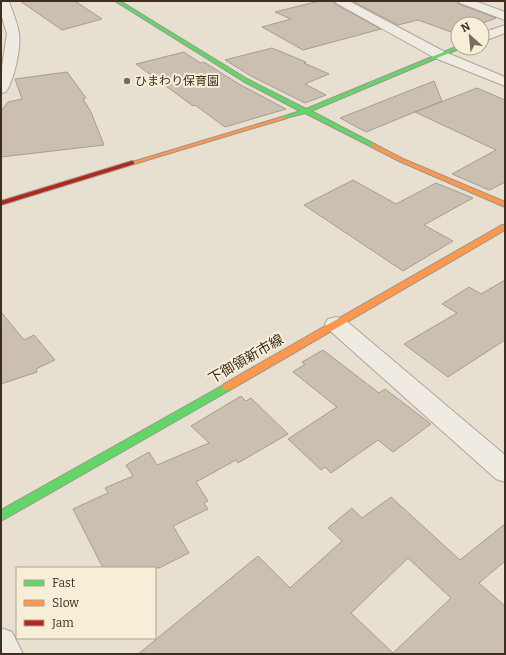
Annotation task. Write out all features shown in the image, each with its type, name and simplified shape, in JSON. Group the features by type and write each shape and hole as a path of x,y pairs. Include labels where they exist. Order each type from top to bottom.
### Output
{"street":[{"path":"117,1 245,80 401,160 505,205"},
{"path":"340,1 440,55 505,82"},
{"path":"464,1 505,16"},
{"path":"1,89 8,73 13,34 5,2"},
{"path":"490,35 505,29"},
{"path":"1,204 306,111 450,51"},
{"name":"下御領新市線","path":"1,516 505,226"},
{"path":"336,324 505,471"},
{"path":"1,643 7,654"}],"building":[{"path":"20,1 75,1 102,19 62,30"},
{"path":"319,1 332,1 381,29 303,50 262,27 291,19 275,12"},
{"path":"352,1 456,1 459,4 496,18 490,20 490,16 450,16 450,32 418,20 398,25"},
{"path":"272,48 306,62 304,63 329,74 305,84 326,95 305,103 251,76 225,60"},
{"path":"184,52 200,63 204,62 239,84 286,109 225,127 195,105 193,106 136,64"},
{"path":"67,72 86,98 83,99 91,112 104,145 1,157 1,111 8,102 22,99 15,79"},
{"path":"434,81 442,101 366,132 340,118"},
{"path":"477,88 505,100 505,182 489,190 452,174 496,150 415,112"},
{"path":"353,180 396,204 436,183 473,198 424,225 453,241 403,271 304,205"},
{"path":"505,280 505,340 448,377 404,344 457,313 442,304 469,287 481,294"},
{"path":"1,312 24,340 34,335 55,360 36,369 37,372 1,384"},
{"path":"323,350 379,393 385,389 431,424 393,452 378,440 331,473 325,467 321,470 288,439 337,407 293,372 305,364 302,362"},
{"path":"241,396 246,401 251,398 288,434 238,463 236,460 196,482 208,501 204,503 208,509 173,526 189,553 159,568 102,567 73,509 108,493 105,488 133,476 126,465 149,452 157,465 209,443 191,426"},
{"path":"391,497 460,560 505,524 505,561 479,583 505,606 505,654 138,654 258,556 290,588 342,541 328,528 352,508 362,518","holes":["408,558 451,598 393,653 351,613"]}],"traffic: fast":[{"path":"117,1 245,80 374,146"},
{"path":"284,118 306,111 450,51"},
{"path":"1,516 227,387"}],"traffic: slow":[{"path":"132,163 284,118"},
{"path":"374,146 401,160 505,205"},
{"path":"227,387 505,227"}],"traffic: jam":[{"path":"1,203 132,163"}],"place":[{"name":"ひまわり保育園","path":"127,81"}]}
